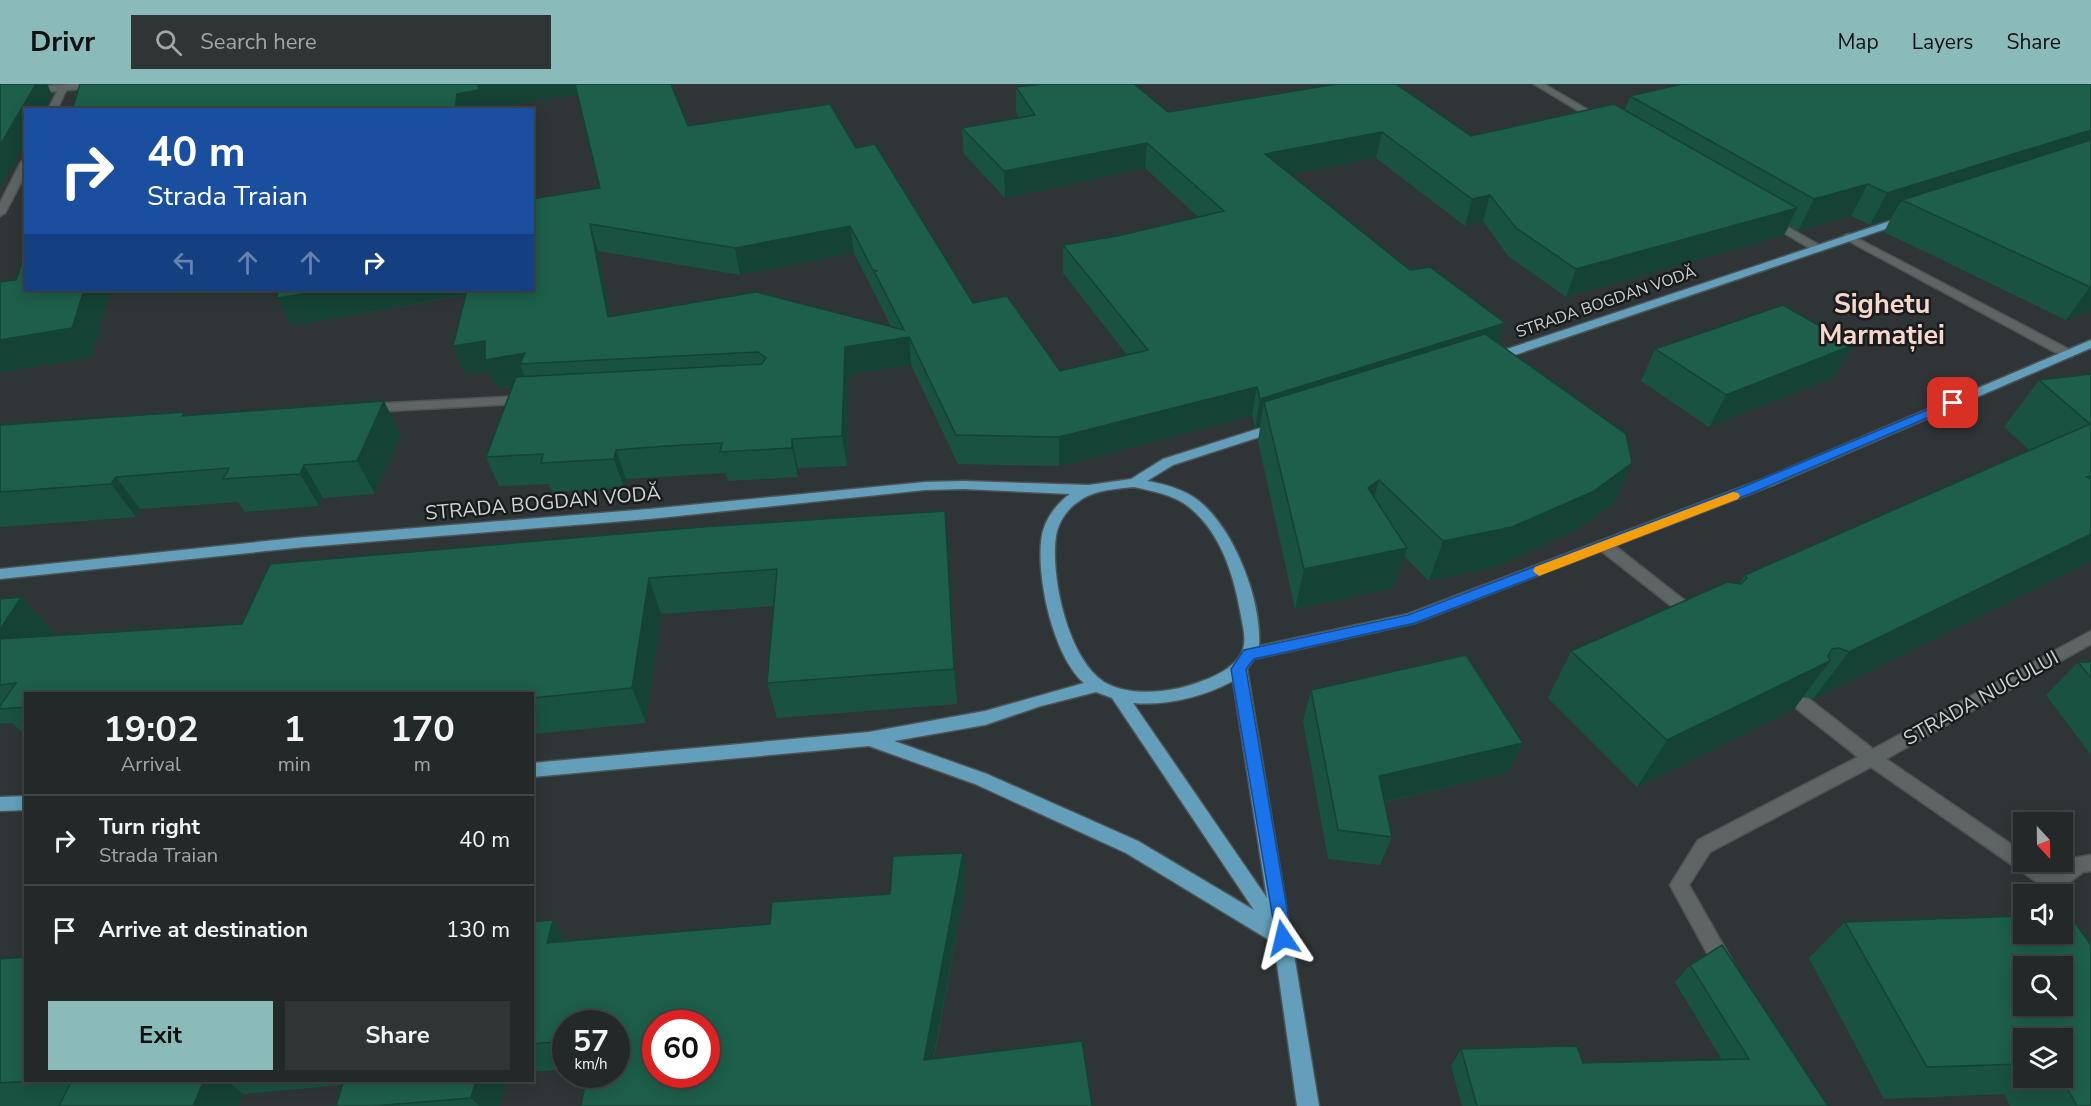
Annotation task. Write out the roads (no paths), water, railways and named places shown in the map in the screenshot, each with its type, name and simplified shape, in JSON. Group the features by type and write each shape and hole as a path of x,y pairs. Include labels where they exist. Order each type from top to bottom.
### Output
{"main road":[{"name":"STRADA BOGDAN VODĂ","path":"1483,362 1915,215"},
{"path":"1296,421 1168,462 1134,483 1090,490 1073,498 1061,511 1048,534 1048,561 1062,634 1070,655 1097,686 1118,694 1148,698 1179,694 1211,684 1244,661 1410,619 1768,482 2091,344"},
{"path":"1134,483 1171,492 1192,502 1217,528 1235,562 1246,598 1252,638 1244,661 1308,1106"},
{"name":"STRADA BOGDAN VODĂ","path":"0,574 305,542 649,514 925,486 964,485 1090,490"},
{"path":"534,770 869,739 985,718 1041,700 1097,686"},
{"path":"1118,694 1283,938"},
{"path":"869,739 981,779 1132,847 1283,938"},
{"path":"0,804 24,803"}],"street":[{"path":"0,93 102,84"},
{"path":"1538,84 1610,126"},
{"path":"53,108 63,88"},
{"path":"0,213 24,166"},
{"path":"1765,217 1817,248"},
{"path":"1849,237 2068,354"},
{"path":"358,409 537,399"},
{"path":"1605,546 1707,626"},
{"name":"STRADA NUCULUI","path":"1731,977 1679,885 1704,846 1872,758 2091,637"},
{"name":"STRADA NUCULUI","path":"1803,704 1872,758 2046,884"},
{"name":"STRADA NUCULUI","path":"2058,884 2079,864 2091,863"}],"district":[{"name":"Sighetu Marmației","path":"1882,320"}]}
